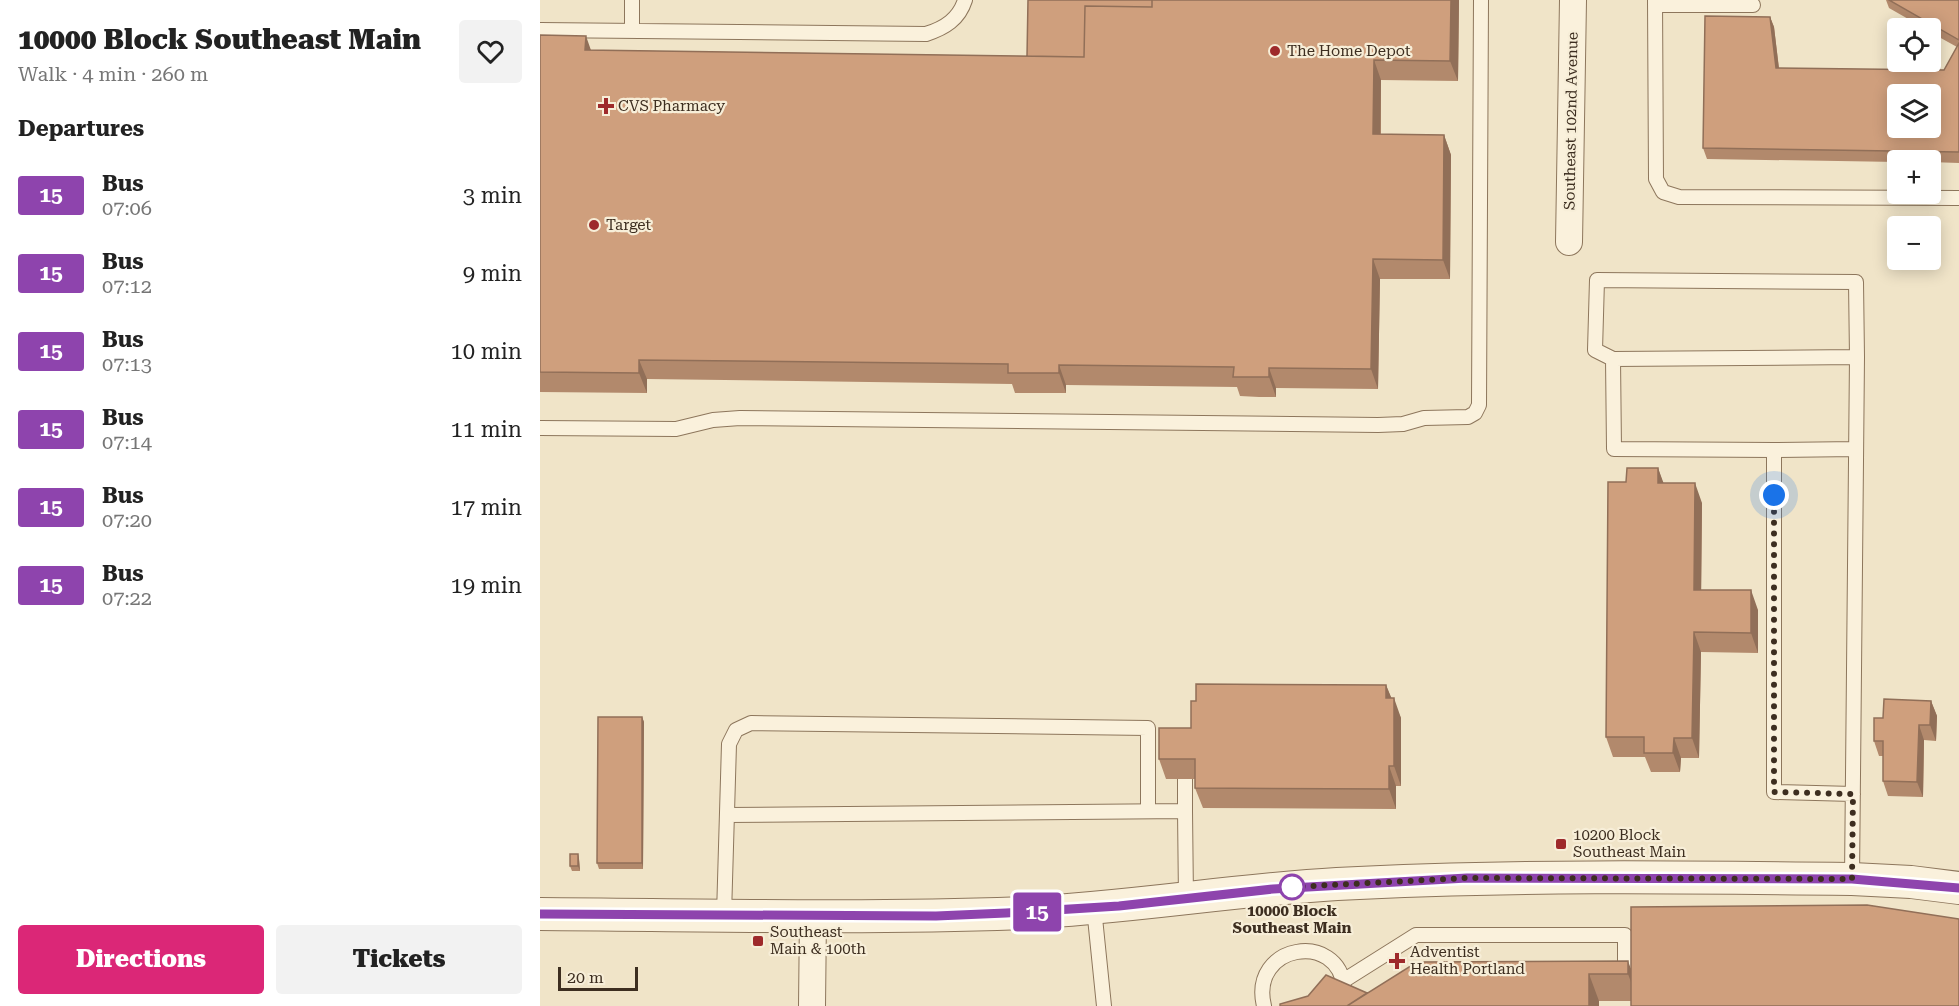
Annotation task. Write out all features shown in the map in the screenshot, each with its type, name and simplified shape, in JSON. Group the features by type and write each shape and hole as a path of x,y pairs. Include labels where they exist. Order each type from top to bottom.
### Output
{"street":[{"name":"Southeast 102nd Avenue","path":"1569,242 1573,0"},
{"path":"540,914 936,916 1094,908 1313,886 1467,878 1852,879 1959,888"},
{"path":"812,1006 813,916"}],"lane":[{"path":"632,0 632,31"},
{"path":"540,30 926,34 942,29 961,13 965,0"},
{"path":"540,428 676,429 713,420 740,418 1378,425 1403,424 1424,418 1468,417 1475,413 1479,405 1481,0"},
{"path":"1753,4 1655,2 1656,179 1663,192 1679,197 1959,198"},
{"path":"1852,879 1857,357 1856,282 1597,280 1595,350 1613,359 1857,357"},
{"path":"1613,359 1614,449 1856,449"},
{"path":"1774,450 1774,792 1853,794"},
{"path":"724,915 729,744 736,730 751,723 1148,728 1166,731"},
{"path":"1148,728 1148,811"},
{"path":"1185,779 1186,899"},
{"path":"727,815 1185,811"},
{"path":"1094,908 1104,1006"},
{"path":"1264,1006 1262,994 1264,979 1271,966 1283,956 1297,951 1313,951 1327,958 1337,968 1344,984 1416,935 1625,935 1625,988"}],"building":[{"path":"1028,0 1152,0 1152,7 1085,6 1084,57 1027,56"},
{"path":"1152,0 1451,0 1450,61 1374,60 1373,134 1444,135 1443,260 1373,259 1371,369 1269,368 1269,377 1233,377 1234,367 1059,365 1059,373 1008,373 1008,364 639,360 639,373 540,372 540,35 586,36 585,50 1084,57 1085,6 1152,7"},
{"path":"1889,0 1959,0 1959,40 1941,30 1941,18 1920,18"},
{"path":"1705,16 1770,17 1776,68 1941,72 1959,43 1959,152 1703,148"},
{"path":"1627,468 1658,468 1658,483 1695,483 1694,590 1751,590 1751,633 1694,632 1692,738 1674,738 1673,753 1644,753 1644,737 1606,737 1608,482 1626,482"},
{"path":"1196,684 1386,685 1386,698 1394,698 1394,766 1389,766 1389,789 1195,788 1195,759 1159,759 1159,728 1191,728 1191,701 1196,701"},
{"path":"1884,699 1931,701 1930,725 1919,725 1917,782 1883,781 1883,741 1874,741 1874,718 1883,718"},
{"path":"598,717 642,717 642,863 597,863"},
{"path":"570,854 578,854 578,866 570,866"},
{"path":"1867,905 1959,919 1959,1006 1631,1006 1631,907"},
{"path":"1628,961 1628,974 1589,974 1589,1006 1347,1006 1417,962"},
{"path":"1326,975 1367,993 1347,1006 1280,1006 1280,1004 1308,996"}],"bus line":[{"name":"15","path":"540,914 936,916 1070,910 1333,884 1467,878 1852,879 1911,882 1959,888"}],"place":[{"name":"The Home Depot","path":"1275,51"},
{"name":"CVS Pharmacy","path":"606,106"},
{"name":"Target","path":"594,225"},
{"name":"10200 Block Southeast Main","path":"1561,844"},
{"name":"10000 Block Southeast Main","path":"1292,887"},
{"name":"Southeast Main & 100th","path":"758,941"},
{"name":"Adventist Health Portland","path":"1397,961"}],"route":[{"path":"1292,887 1467,878 1852,879 1853,794 1774,792 1774,495"}]}
